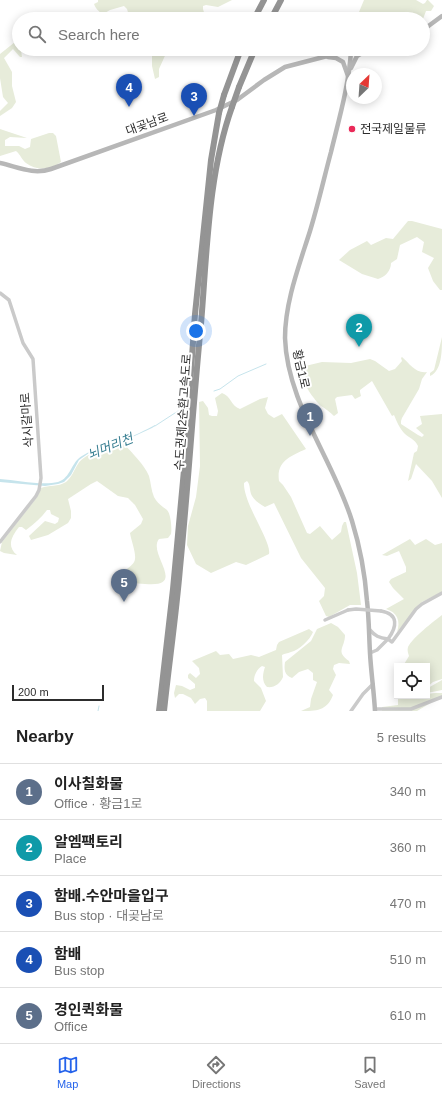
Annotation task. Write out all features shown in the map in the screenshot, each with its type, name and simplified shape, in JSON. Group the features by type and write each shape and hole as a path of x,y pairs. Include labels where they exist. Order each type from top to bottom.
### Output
{"highway":[{"path":"258,12 264,0"},
{"path":"275,12 281,0"},
{"name":"수도권제2순환고속도로","path":"159,711 173,589 185,463 195,314 212,160 219,113 238,56"},
{"name":"수도권제2순환고속도로","path":"164,711 189,475 195,380 212,200 219,158 232,107 252,56"}],"street":[{"path":"430,25 442,16"},
{"name":"대곶남로","path":"0,163 31,171 40,172 51,169 213,111 237,100 285,67 330,56"},
{"name":"황금1로","path":"349,68 350,56"},
{"path":"352,68 357,56"},
{"path":"326,57 336,58 343,62 346,71"},
{"name":"황금1로","path":"346,86 317,206 290,299 285,338 288,366 297,396 333,472 352,521 360,552 368,604 370,653 375,710"},
{"name":"삭시갈마로","path":"0,293 9,300 23,343 34,358 41,479 40,486 34,499 0,542"},
{"path":"369,629 378,638 388,639 392,642 416,609 442,593"},
{"path":"325,620 348,610 356,609 381,611 390,615 395,622 393,631 388,639 377,650 370,653"},
{"path":"351,711 363,694 373,684"},
{"path":"375,710 411,708 442,697"}],"green space":[{"path":"98,0 232,0 218,7 203,6 204,12 128,12 124,6 106,12 100,12 94,4 98,2"},
{"path":"364,0 416,0 423,4 428,0 434,6 431,11 426,12 359,12"},
{"path":"12,44 12,50 4,58 12,72 12,86 16,102 12,108 0,116 0,111 8,103 3,97 0,78 0,54"},
{"path":"152,56 165,56 159,69 159,77 155,79 152,66"},
{"path":"0,129 27,138 10,137 5,140 5,146 19,146 25,149 30,147 31,139 53,133 56,136 61,162 52,167 39,168 30,166 16,151 0,156"},
{"path":"408,221 442,229 442,290 440,290 433,281 428,268 434,258 422,252 424,242 417,237 400,245 397,259 391,263 390,269 387,273 378,279 362,274 339,260 350,250 367,241 371,245 386,238 393,239"},
{"path":"442,337 439,365 437,370 430,376 430,373 434,370"},
{"path":"402,357 416,370 427,372 402,418 401,424 422,437 424,435 416,428 422,424 420,416 442,414 442,498 432,481 416,464 411,479 408,481 414,453 417,451 418,446 402,431 394,415 392,416 372,381 360,390 361,396 355,399 352,395 337,397 335,399 338,413 334,416 319,404 309,391 304,381 306,378 301,367 322,362 351,363 370,359 389,371 395,369 402,361"},
{"path":"222,393 227,396 237,408 240,409 260,399 268,397 265,408 268,414 274,418 282,414 306,449 290,457 282,464 279,474 279,481 291,497 307,533 310,534 320,526 332,540 341,532 344,522 346,522 357,573 361,605 350,605 329,617 326,616 319,601 324,596 325,588 301,558 274,503 265,507 258,502 252,496 247,481 244,483 248,501 269,548 269,554 246,565 236,562 211,573 196,564 187,545 188,526 196,497 200,466 199,402 203,401 208,408 209,415 217,416 218,411 215,398"},
{"path":"124,444 144,467 149,476 154,497 158,503 167,510 169,515 171,534 168,538 159,539 157,545 158,553 166,575 164,581 158,584 145,584 129,583 120,580 123,573 133,564 135,559 130,533 141,524 143,519 135,505 128,498 118,496 97,481 68,499 71,518 68,523 48,535 31,540 29,536 45,521 55,524 58,522 59,518 51,514 50,510 47,510 26,530 19,527 16,530 12,537 11,545 17,555 0,551 2,542 37,497 41,488 60,485 66,482 78,464 86,456"},
{"path":"410,539 415,545 426,539 435,545 442,543 442,592 422,602 397,632 399,624 397,618 393,612 386,609 404,599 389,582 391,579 406,572 406,567 399,551 387,556 382,555"},
{"path":"442,615 442,679 430,684 430,663 405,663 409,656 408,647 410,643"},
{"path":"331,623 338,627 345,635 342,655 349,661 350,664 339,663 334,665 333,669 336,675 329,690 333,695 328,704 320,709 301,711 310,707 317,682 313,680 313,673 308,669 299,672 292,678 289,677 285,672 285,662 311,641 317,629"},
{"path":"309,629 313,632 304,644 294,651 282,655 283,677 278,684 272,687 267,687 265,685 263,674 265,667 262,666 256,672 254,681 261,688 266,701 260,711 207,711 207,701 205,698 200,699 195,704 191,698 183,694 179,694 175,698 174,693 176,685 190,690 195,688 195,684 188,678 188,675 190,673 196,678 200,674 199,668 192,661 216,651 220,655 229,654 233,659 251,655 259,657 276,650 279,642"},
{"path":"442,680 442,690 430,692 430,687"},
{"path":"442,693 442,698 417,711 382,711 382,707 398,705 398,699 430,699 430,694"}],"water":[{"path":"155,425 152,428 126,440 92,451 79,460 71,475 64,482 45,486 0,482 0,479 37,483 58,482 66,477 78,459 92,450 132,436"}],"waterway":[{"name":"뇌머리천","path":"214,391 220,389 238,376 266,364"},
{"name":"뇌머리천","path":"155,426 178,411"},
{"path":"98,711 99,706"}],"place":[{"name":"함배","path":"129,107"},
{"name":"함배.수안마을입구","path":"194,116"},
{"name":"전국제일물류","path":"352,129"},
{"name":"알엠팩토리","path":"359,347"},
{"name":"이사칠화물","path":"310,436"},
{"name":"경인퀵화물","path":"124,602"}]}
